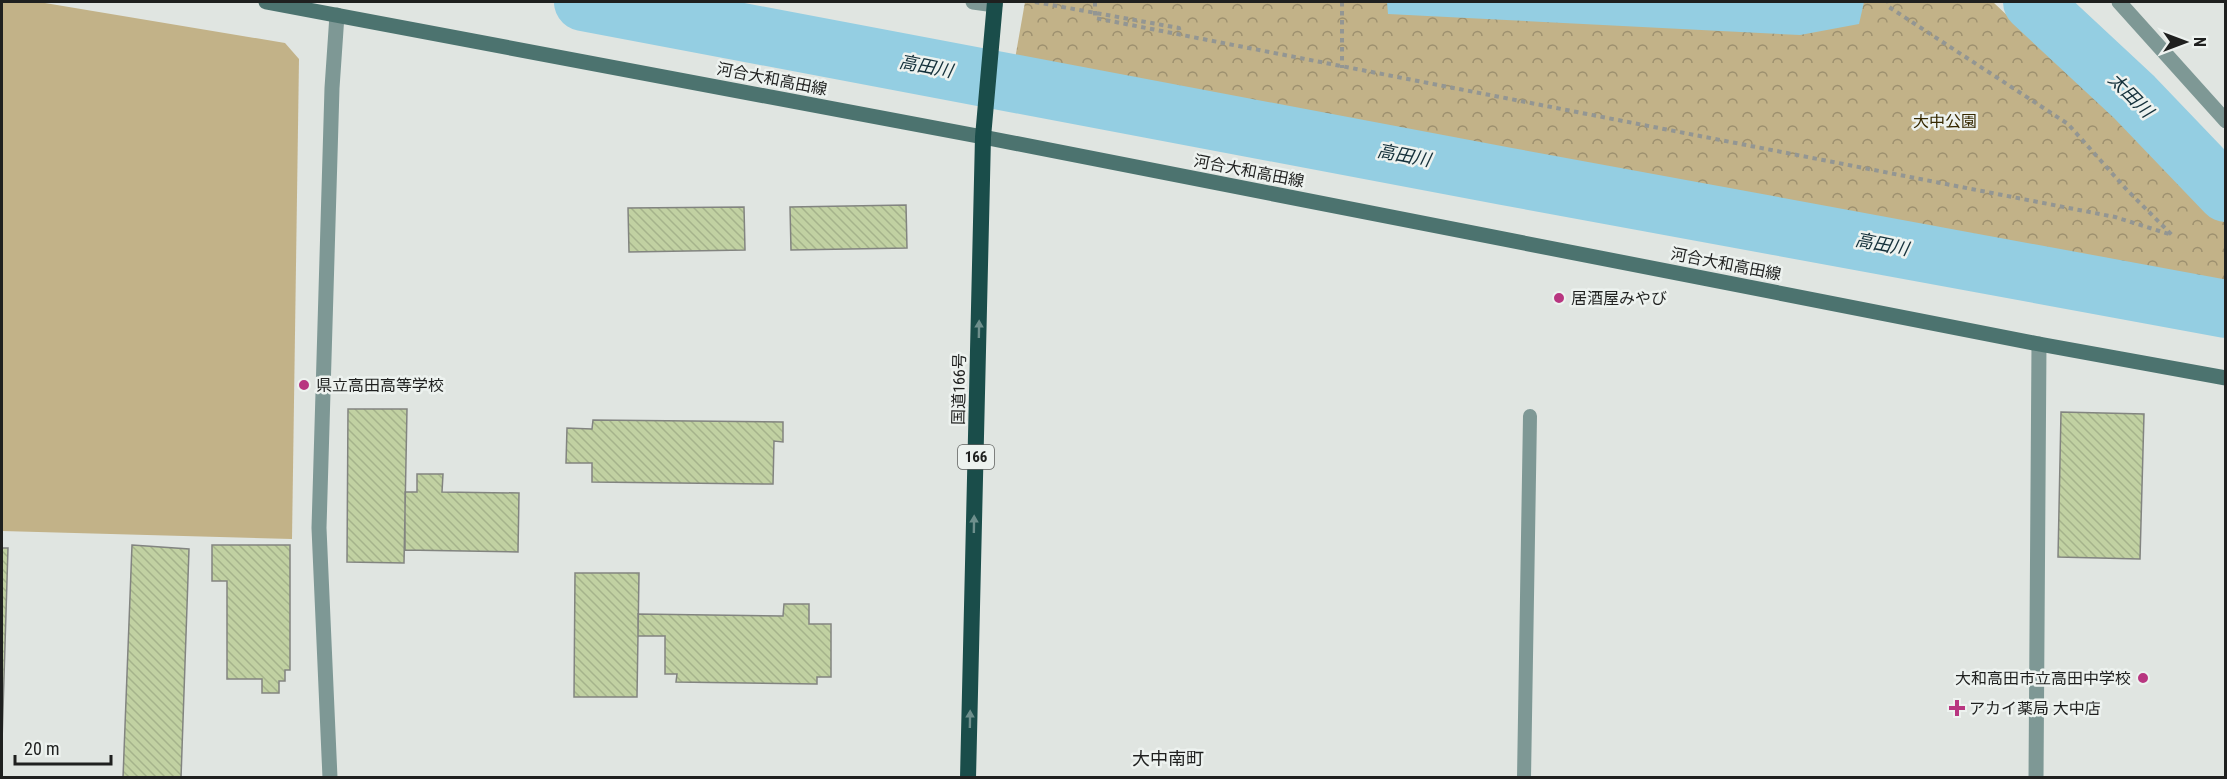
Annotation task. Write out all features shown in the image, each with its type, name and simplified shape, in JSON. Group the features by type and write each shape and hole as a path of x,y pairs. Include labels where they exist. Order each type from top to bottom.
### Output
{"highway":[{"name":"国道166号","path":"968,777 983,137 995,4"}],"main road":[{"name":"河合大和高田線","path":"266,2 983,137 2039,344 2226,378"}],"street":[{"path":"973,2 995,4"},
{"path":"2119,2 2226,121"},
{"path":"330,777 319,528 331,100 337,15"},
{"path":"2036,777 2039,344"}],"lane":[{"path":"1524,777 1530,416"}],"path":[{"path":"1035,2 1179,28 1180,35"},
{"path":"1095,2 1095,18 2115,217 2172,235 2127,190 2068,124 1898,14 1889,7 1888,2"},
{"path":"1342,2 1342,68"}],"green space":[{"path":"2,2 39,2 285,43 299,59 292,539 2,531"},
{"name":"大中公園","path":"1025,2 1993,2 2204,202 2225,214 2225,286 1785,217 1015,59"}],"water":[{"path":"1387,2 1864,2 1859,24 1800,35 1388,14"}],"building":[{"path":"906,205 907,248 791,250 790,207"},
{"path":"744,207 745,250 629,252 628,208"},
{"path":"348,409 407,409 404,563 347,562"},
{"path":"2061,412 2144,414 2140,559 2058,557"},
{"path":"593,420 783,422 783,442 774,441 773,484 592,482 592,463 566,463 567,428 592,429"},
{"path":"417,474 443,474 442,492 519,493 518,552 405,550 405,492 417,492"},
{"path":"132,545 189,549 181,778 123,778"},
{"path":"212,545 290,545 290,670 285,670 285,681 279,681 279,693 262,693 262,679 227,679 227,581 212,581"},
{"path":"2,548 8,548 2,742"},
{"path":"575,573 639,573 637,697 574,697"},
{"path":"784,604 809,604 809,624 831,624 831,677 817,677 817,684 676,682 677,674 665,674 665,636 638,636 638,614 783,616"}],"waterway":[{"name":"高田川","path":"583,2 1504,176 2226,309"},
{"name":"太田川","path":"2032,2 2134,97 2226,193"}],"place":[{"name":"居酒屋みやび","path":"1559,298"},
{"name":"県立高田高等学校","path":"304,385"},
{"name":"大和高田市立高田中学校","path":"2143,678"},
{"name":"アカイ薬局 大中店","path":"1957,708"}],"district":[{"name":"大中南町","path":"1168,758"}]}
